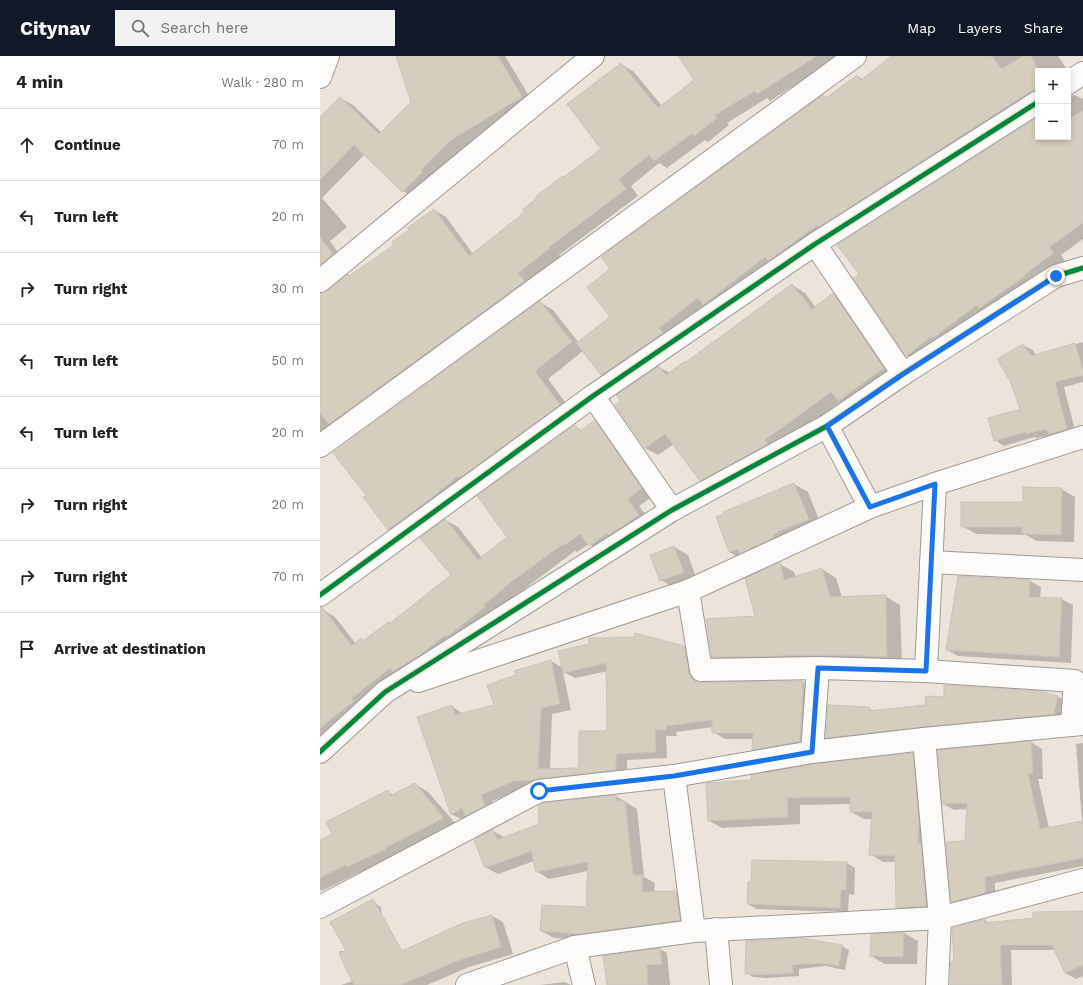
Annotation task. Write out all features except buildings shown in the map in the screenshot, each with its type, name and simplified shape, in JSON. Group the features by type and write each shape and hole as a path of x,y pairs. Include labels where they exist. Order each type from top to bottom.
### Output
{"street":[{"path":"320,281 593,56"},
{"path":"320,446 855,56"},
{"path":"1071,81 1083,73"},
{"path":"320,594 593,396 815,244 1035,104"},
{"path":"815,244 903,374"},
{"path":"320,752 385,692 672,510 827,426 903,374 1056,276 1083,268"},
{"path":"593,396 672,510"},
{"path":"827,426 870,507"},
{"path":"385,692 688,591 870,507 935,484 1083,436"},
{"path":"926,671 935,484"},
{"path":"931,562 1083,570"},
{"path":"320,907 539,791 674,776 812,752 924,739 1078,725 1075,681 926,671 818,668 701,670 688,591"},
{"path":"812,752 818,668"},
{"path":"924,739 940,918 937,985"},
{"path":"674,776 705,930 720,985"},
{"path":"467,985 575,947 705,930 940,918 1083,880"},
{"path":"575,947 584,985"}],"cycle path":[{"path":"320,595 593,396 815,244 1035,104"},
{"path":"320,752 385,692 672,510 827,426 903,374 1056,276 1083,268"}],"route":[{"path":"539,791 674,776 812,752 818,668 926,671 935,484 870,507 827,426 903,374 1056,276"}]}
